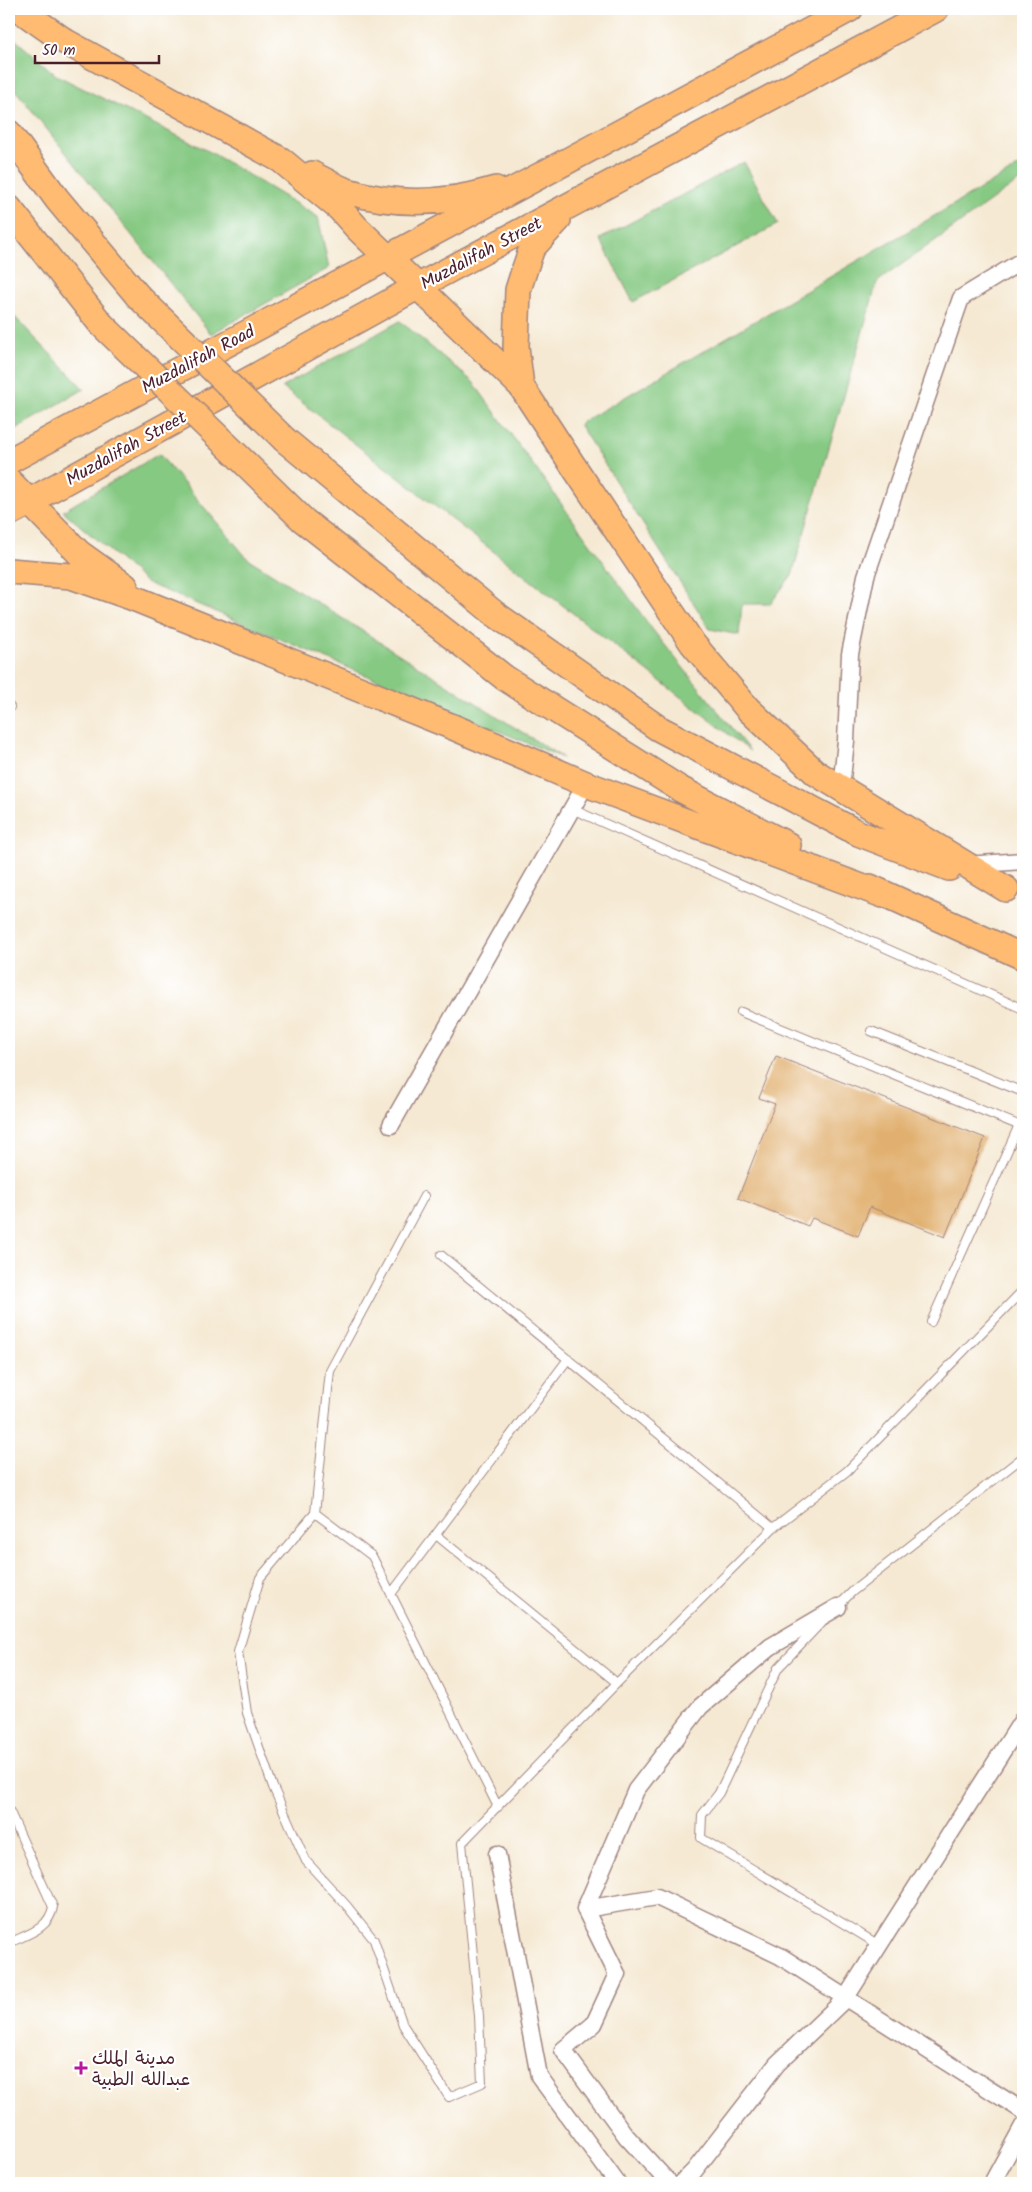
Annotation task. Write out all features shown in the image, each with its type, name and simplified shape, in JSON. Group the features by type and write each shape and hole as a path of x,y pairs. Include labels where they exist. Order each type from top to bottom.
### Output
{"main road":[{"path":"19,9 66,42 281,160 347,190 392,201 430,202 475,195 546,173"},
{"path":"724,77 813,9"},
{"path":"388,257 850,9"},
{"name":"Muzdalifah Street","path":"18,507 417,287 936,9"},
{"path":"9,133 57,199 138,296 285,440 495,614 658,728 858,833 1015,893"},
{"path":"281,160 339,208 356,228 522,386 693,644 748,709 816,773 1015,893"},
{"path":"522,386 516,347 518,290 532,248 572,204"},
{"path":"9,208 101,324 303,520 505,678 680,789 884,895 1023,957"},
{"name":"Muzdalifah Road","path":"9,461 388,257"},
{"path":"9,481 18,507 155,607"},
{"path":"9,570 71,576 155,607 453,727 586,784 884,895"}],"street":[{"path":"841,788 846,740 850,654 866,576 960,298 1023,260"},
{"path":"391,1125 586,784"},
{"path":"966,864 1023,862"},
{"path":"669,2183 626,2136 563,2050 594,2024 617,1974 585,1909 636,1790 700,1707 770,1647 838,1607"},
{"path":"682,2183 694,2172 777,2064 845,1999 1023,1719"},
{"path":"497,1854 539,2076 617,2183"},
{"path":"585,1909 657,1897 780,1956 1023,2111"},
{"path":"992,2183 1023,2126"}],"lane":[{"path":"572,809 1023,1009"},
{"path":"741,1012 1021,1126 931,1322"},
{"path":"870,1031 1023,1092"},
{"path":"424,1196 330,1371 315,1513 260,1578 238,1652 247,1713 273,1787 306,1861 348,1906 374,1940 403,2025 449,2097 482,2083 479,2016 462,1843 773,1528 847,1470 1023,1290"},
{"path":"441,1255 773,1528"},
{"path":"391,1594 568,1359"},
{"path":"879,1946 701,1838 702,1815 719,1793 778,1668 853,1591 1023,1457"},
{"path":"315,1513 372,1556 498,1807"},
{"path":"436,1535 618,1683"},
{"path":"9,1810 53,1907 51,1917 46,1924 9,1943"}],"green space":[{"path":"9,34 56,75 212,153 318,217 329,268 211,334 9,82"},
{"path":"744,162 778,224 633,302 600,239"},
{"path":"1023,164 1023,178 877,282 792,575 770,604 742,604 739,635 710,629 579,424"},
{"path":"9,311 84,389 9,433"},
{"path":"400,321 473,382 652,629 750,751 282,387"},
{"path":"159,454 247,558 563,758 147,583 63,511"}],"building":[{"path":"776,1056 985,1138 945,1237 870,1207 858,1236 812,1218 808,1226 738,1198 775,1104 759,1098"}],"place":[{"name":"مدينة الملك عبدالله الطبية","path":"81,2068"}]}
